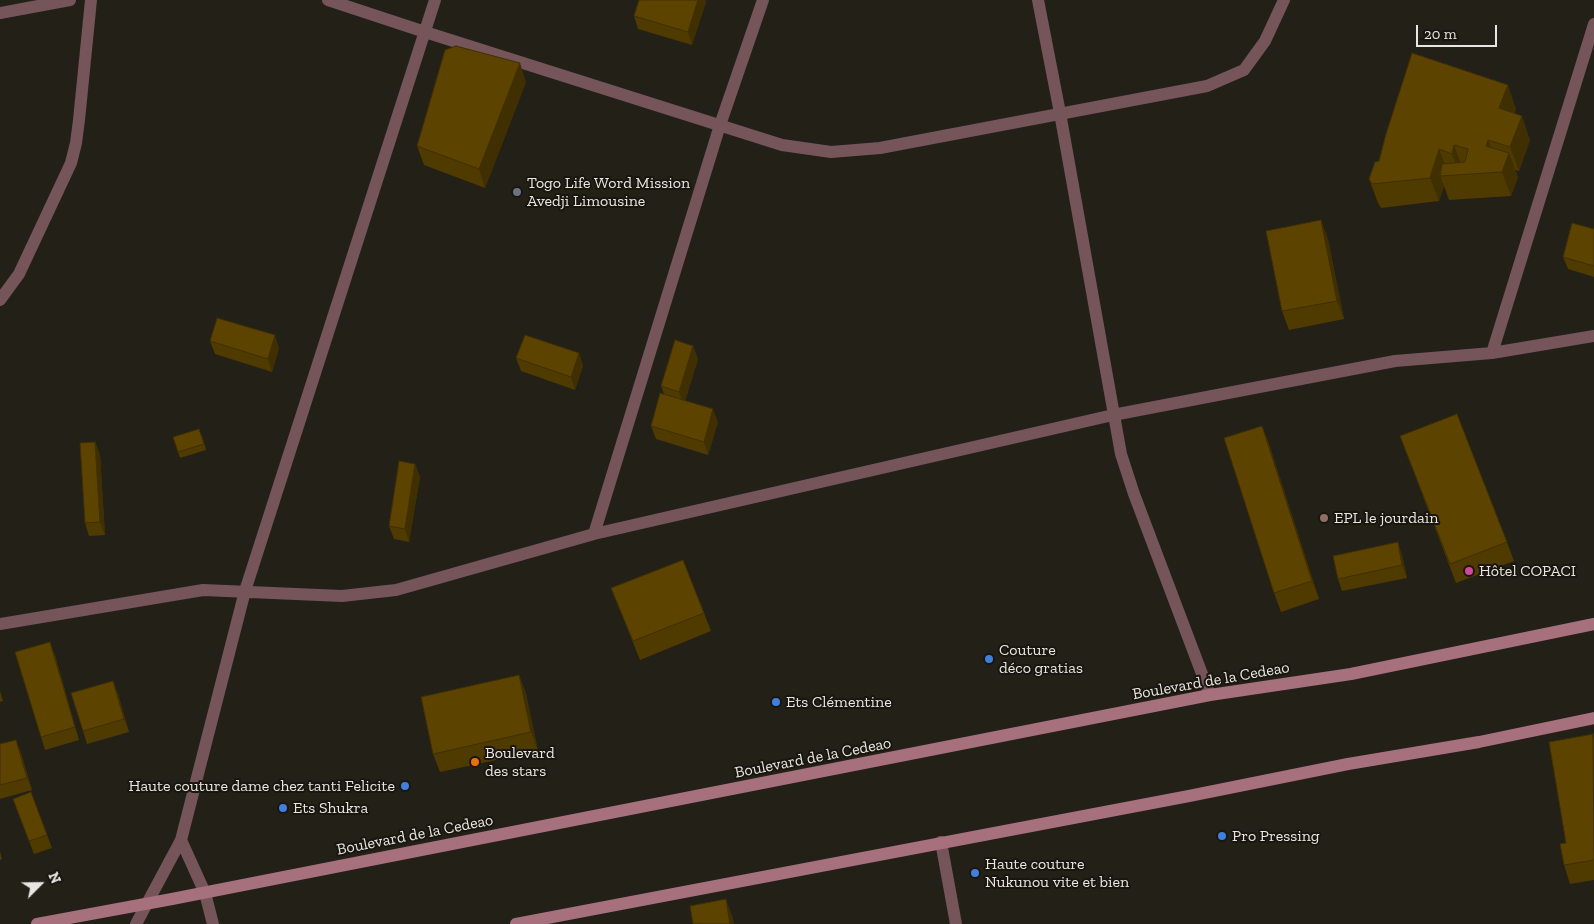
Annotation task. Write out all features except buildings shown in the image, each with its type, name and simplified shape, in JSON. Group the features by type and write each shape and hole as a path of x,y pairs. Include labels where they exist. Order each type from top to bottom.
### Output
{"main road":[{"name":"Boulevard de la Cedeao","path":"37,924 205,893 1210,695 1351,674 1594,624"},
{"path":"516,924 1348,764 1479,742 1594,718"}],"street":[{"path":"0,13 70,0"},
{"path":"0,300 19,274 71,163 79,120 91,0"},
{"path":"328,0 782,145 831,152 880,148 1207,86 1244,70 1265,41 1284,0"},
{"path":"136,924 181,840 245,591 435,0"},
{"path":"594,534 720,125 763,0"},
{"path":"1038,0 1060,113 1120,454 1210,695"},
{"path":"1492,353 1594,24"},
{"path":"0,624 203,590 342,596 396,590 594,534 1113,415 1395,361 1492,353 1594,336"},
{"path":"181,840 205,893 213,924"},
{"path":"941,842 956,924"}],"place":[{"name":"Togo Life Word Mission Avedji Limousine","path":"517,192"},
{"name":"EPL le jourdain","path":"1324,518"},
{"name":"Hôtel COPACI","path":"1469,571"},
{"name":"Couture déco gratias","path":"989,659"},
{"name":"Ets Clémentine","path":"776,702"},
{"name":"Boulevard des stars","path":"475,762"},
{"name":"Haute couture dame chez tanti Felicite","path":"405,786"},
{"name":"Ets Shukra","path":"283,808"},
{"name":"Pro Pressing","path":"1222,836"},
{"name":"Haute couture Nukunou vite et bien","path":"975,873"}]}
